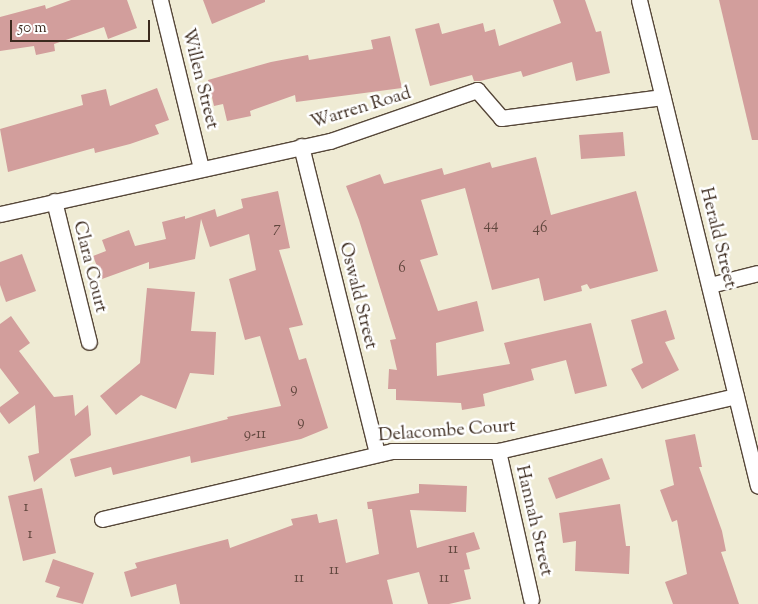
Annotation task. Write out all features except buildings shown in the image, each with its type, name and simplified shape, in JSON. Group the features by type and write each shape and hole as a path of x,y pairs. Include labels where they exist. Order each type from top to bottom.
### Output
{"street":[{"name":"Willen Street","path":"160,0 201,168"},
{"name":"Herald Street","path":"639,0 758,486"},
{"name":"Warren Road","path":"0,214 301,146 330,142 477,90 501,118 663,97"},
{"name":"Oswald Street","path":"301,146 377,454"},
{"name":"Clara Court","path":"54,201 89,342"},
{"path":"710,285 758,273"},
{"name":"Delacombe Court","path":"102,519 377,454 402,450 498,451 736,396"},
{"name":"Hannah Street","path":"498,451 531,600"}]}
